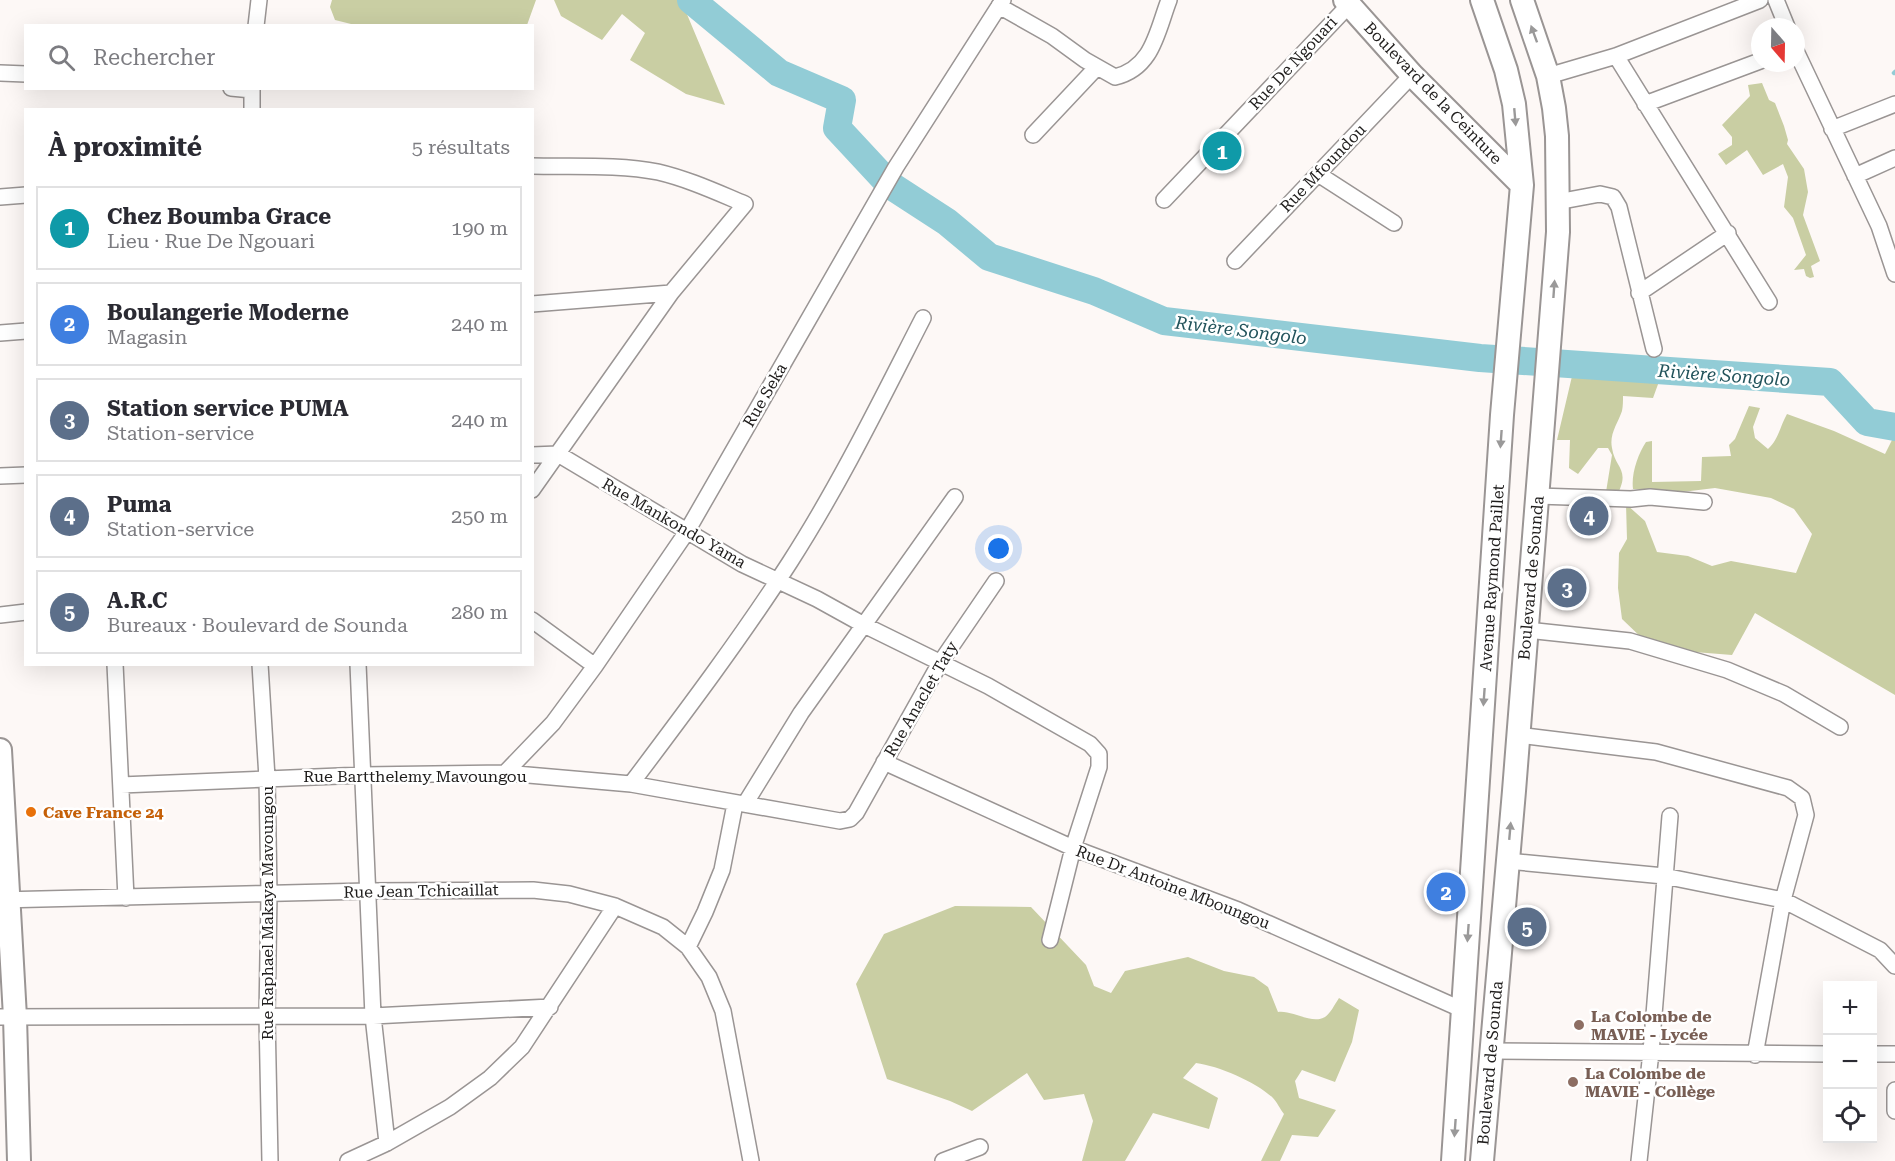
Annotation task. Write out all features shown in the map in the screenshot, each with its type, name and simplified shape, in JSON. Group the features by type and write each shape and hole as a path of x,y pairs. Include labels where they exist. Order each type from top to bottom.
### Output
{"main road":[{"name":"Avenue Raymond Paillet","path":"1453,1161 1505,381 1522,185 1514,104 1506,70 1482,0"},
{"name":"Boulevard de Sounda","path":"1482,1161 1558,232 1557,136 1548,76 1522,0"},
{"name":"Boulevard de la Ceinture","path":"1347,2 1412,75 1522,185"},
{"path":"0,750 7,1017 20,1161"}],"street":[{"path":"256,24 259,0"},
{"path":"1001,3 1097,67 1115,76 1126,74 1138,67 1148,54 1169,0"},
{"path":"1548,76 1616,56 1760,0"},
{"path":"1776,0 1783,18"},
{"name":"Rue De Ngouari","path":"1164,200 1347,2"},
{"name":"Rue Seka","path":"505,773 554,723 686,532 896,168 1001,3"},
{"path":"1616,56 1769,302"},
{"path":"1645,104 1751,64"},
{"path":"1033,135 1097,67"},
{"path":"1805,70 1879,226 1895,274"},
{"path":"0,73 24,74"},
{"name":"Rue Mfoundou","path":"1235,261 1412,75"},
{"path":"252,90 252,108"},
{"path":"1832,129 1895,104"},
{"path":"1855,176 1895,158"},
{"path":"534,166 656,171 687,180 745,204 671,292 534,487"},
{"path":"1318,174 1394,224"},
{"path":"1557,202 1600,194 1613,197 1618,207 1654,349"},
{"path":"0,197 24,195"},
{"path":"1639,293 1728,233"},
{"path":"534,304 671,292"},
{"path":"631,784 700,692 777,582 848,465 923,318"},
{"path":"0,333 24,331"},
{"path":"534,456 558,454"},
{"name":"Rue Mankondo Yama","path":"558,454 686,532 777,582 817,598 864,625 988,686 1090,744 1099,754 1099,767 1073,848"},
{"path":"0,476 24,475"},
{"path":"1537,496 1632,499 1650,497 1704,502"},
{"path":"688,947 722,870 740,804 801,713 955,497"},
{"name":"Rue Anaclet Taty","path":"850,819 856,813 939,663 996,581"},
{"path":"0,615 24,612"},
{"path":"534,621 595,666"},
{"path":"1527,630 1630,641 1727,670 1784,694 1840,727"},
{"path":"115,666 126,898"},
{"name":"Rue Raphael Makaya Mavoungou","path":"260,666 267,778 269,894 267,1016 270,1161"},
{"path":"358,666 373,1016 387,1143"},
{"path":"1518,735 1656,752 1788,789 1802,798 1806,815 1782,900 1755,1055"},
{"name":"Rue Dr Antoine Mboungou","path":"884,762 1073,848 1238,910 1463,1010"},
{"name":"Rue Bartthelemy Mavoungou","path":"121,785 363,775 505,773 631,784 840,821 850,819"},
{"path":"1639,1161 1651,1052 1670,816"},
{"path":"1050,940 1073,848"},
{"path":"1507,861 1664,876 1782,900 1880,950 1895,966"},
{"name":"Rue Jean Tchicaillat","path":"4,900 368,891 533,890 569,894 615,906 663,927 688,947 709,977 723,1011 752,1161"},
{"path":"348,1161 387,1143 450,1107 490,1078 522,1047 615,906"},
{"path":"7,1017 373,1016 550,1007"},
{"path":"1492,1051 1823,1054"},
{"path":"1877,1054 1895,1054"},
{"path":"1895,1090 1895,1111"},
{"path":"943,1161 980,1147"}],"green space":[{"path":"332,0 536,0 527,24 351,24 335,20 330,7"},
{"path":"554,0 681,0 725,105 686,94 630,60 645,33 622,14 602,40 561,16"},
{"path":"1762,83 1769,100 1775,103 1784,126 1787,144 1804,169 1808,192 1803,215 1820,261 1811,266 1814,277 1806,276 1804,269 1794,270 1806,255 1793,218 1784,207 1788,177 1783,164 1763,175 1747,150 1726,165 1718,154 1732,145 1732,137 1722,125 1750,96 1748,85"},
{"path":"1573,372 1661,376 1653,398 1623,396 1622,411 1611,443 1623,479 1618,493 1606,492 1612,455 1608,448 1598,448 1578,474 1569,468 1570,440 1557,440"},
{"path":"1749,406 1760,408 1753,427 1755,438 1768,449 1777,437 1787,414 1834,431 1885,454 1895,434 1895,695 1755,613 1732,655 1682,651 1645,641 1622,619 1618,588 1619,553 1627,539 1626,504 1645,521 1657,552 1688,556 1712,566 1731,561 1796,573 1812,534 1794,509 1771,498 1715,488 1682,492 1633,489 1633,477 1638,458 1646,442 1652,441 1652,482 1701,481 1702,457 1731,456 1729,445 1735,439"},
{"path":"955,906 1031,907 1086,965 1094,986 1111,993 1125,971 1188,957 1224,971 1254,977 1268,987 1278,1012 1320,1019 1329,1014 1339,998 1359,1010 1352,1042 1335,1082 1302,1070 1295,1081 1299,1098 1336,1110 1318,1137 1292,1135 1280,1161 1261,1161 1284,1114 1266,1092 1237,1076 1215,1067 1196,1063 1183,1078 1218,1098 1209,1129 1153,1113 1125,1161 1082,1161 1093,1121 1084,1094 1044,1100 1027,1073 972,1111 887,1079 856,984 884,934"}],"waterway":[{"name":"Rivière Songolo","path":"691,0 779,73 842,100 837,128 890,185 947,222 989,257 1094,291 1164,321 1480,358 1830,382 1867,422 1895,427"}],"place":[{"name":"Chez Boumba Grace","path":"1222,151"},
{"name":"Puma","path":"1589,516"},
{"name":"Station service PUMA","path":"1567,588"},
{"name":"Cave France 24","path":"31,812"},
{"name":"Boulangerie Moderne","path":"1446,892"},
{"name":"A.R.C","path":"1527,927"},
{"name":"La Colombe de MAVIE - Lycée","path":"1579,1025"},
{"name":"La Colombe de MAVIE - Collège","path":"1573,1082"}]}
